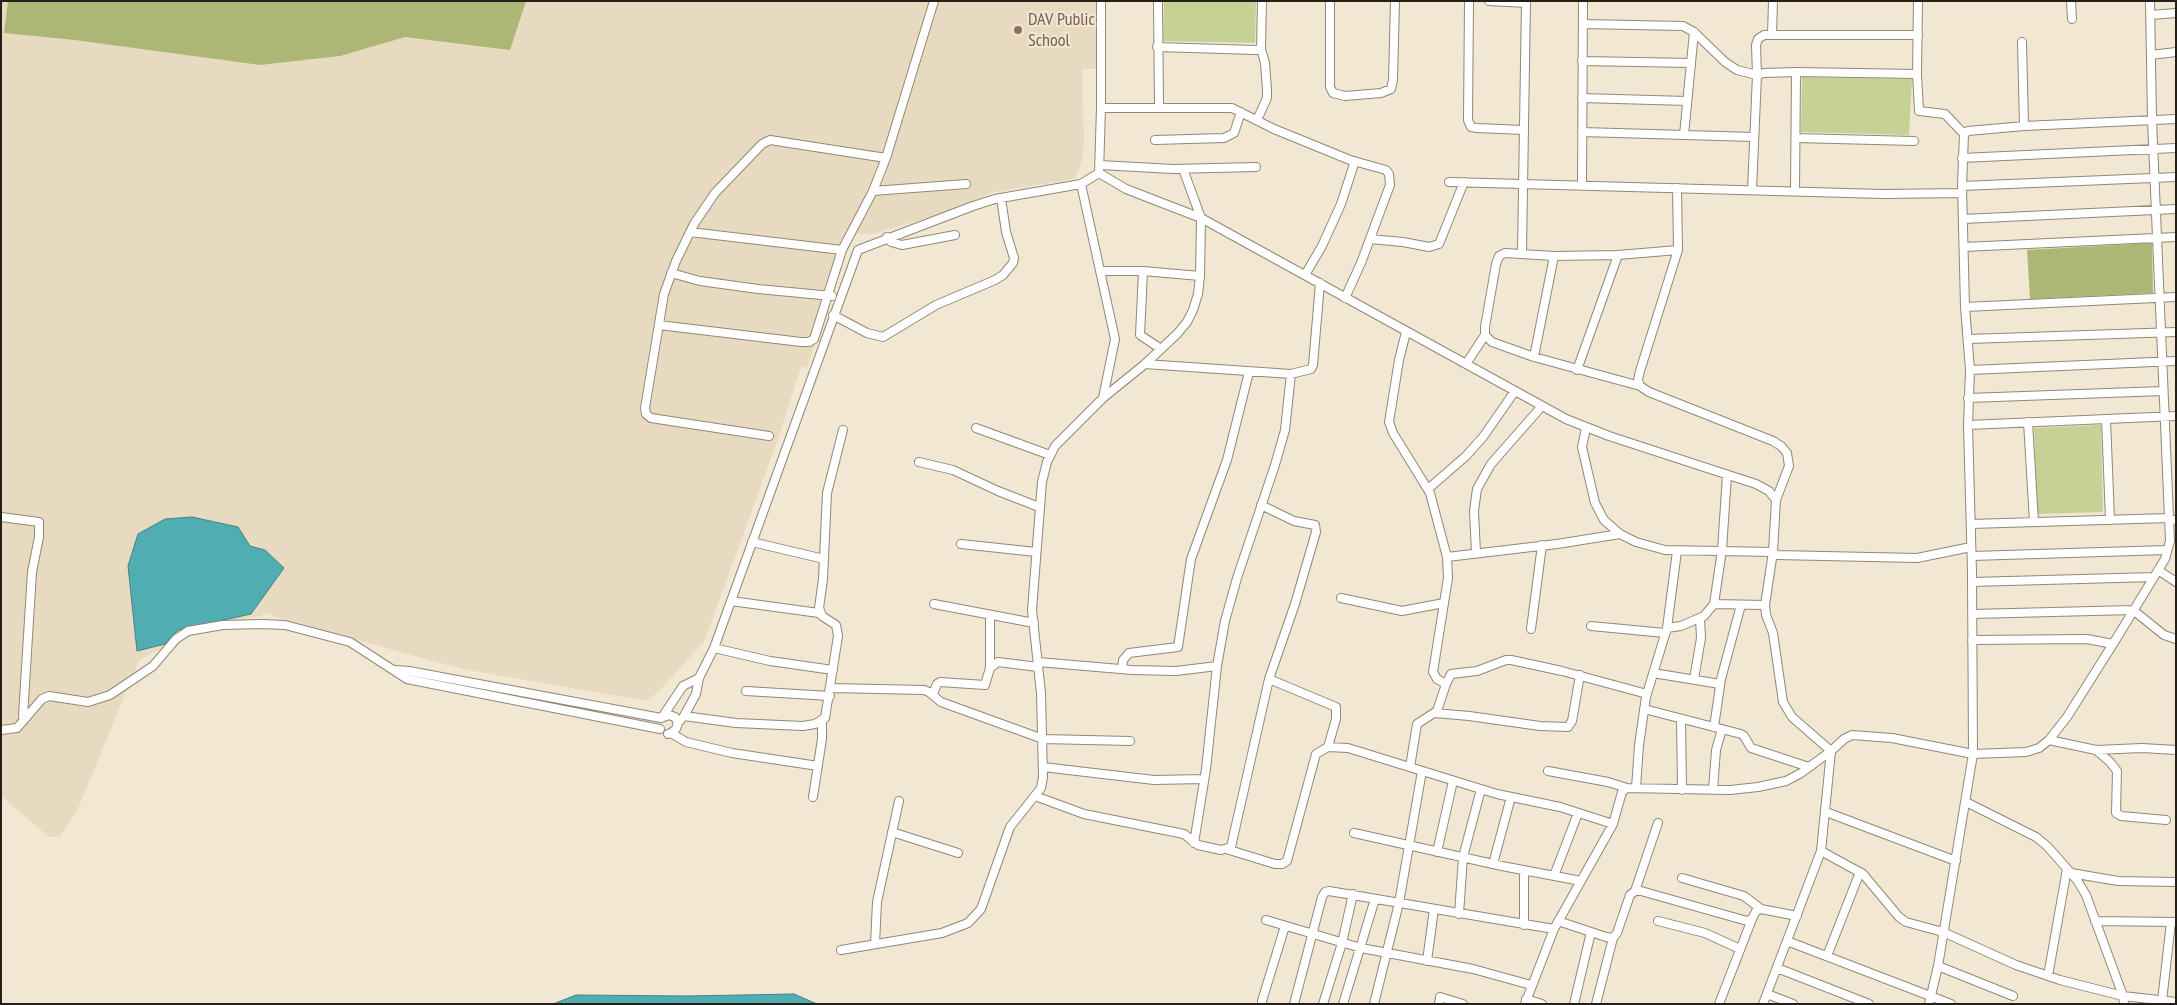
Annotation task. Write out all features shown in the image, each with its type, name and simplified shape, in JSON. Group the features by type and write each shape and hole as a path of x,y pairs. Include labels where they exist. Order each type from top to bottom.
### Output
{"street":[{"path":"659,325 809,342 816,334 842,250 873,191 886,158 934,1"},
{"path":"1100,169 1101,1"},
{"path":"1158,1 1159,107"},
{"path":"1257,120 1267,98 1265,63 1261,49 1262,1"},
{"path":"1330,1 1330,87 1333,92 1345,96 1381,93 1391,89 1393,80 1395,1"},
{"path":"1469,1 1468,120 1471,127 1523,130"},
{"path":"1489,1 1526,2 1522,252"},
{"path":"1582,186 1583,1"},
{"path":"1772,35 1773,1"},
{"path":"1918,1 1917,74 1919,111 1945,114 1964,134 1962,190 1965,307 1970,370 1968,425 1972,556 1973,754 1938,966 1930,1000"},
{"path":"2071,1 2072,19"},
{"path":"1548,771 1608,782 1627,788 1713,790 1758,787 1786,781 1810,767 1844,739 1852,735 1865,734 1973,754 2026,752 2039,748 2049,740 2067,717 2174,541 2164,417 2152,120 2150,1"},
{"path":"2151,15 2176,13"},
{"path":"1583,24 1676,24 1683,26 1694,32 1725,62 1737,70 1757,75 1796,72 1917,74"},
{"path":"1684,135 1694,32"},
{"path":"1752,190 1757,75 1756,45 1758,39 1764,35 1918,36"},
{"path":"2022,42 2024,126"},
{"path":"1157,47 1261,49"},
{"path":"2151,51 2176,52"},
{"path":"1582,61 1691,63"},
{"path":"1795,191 1796,72"},
{"path":"1582,98 1687,101"},
{"path":"1101,108 1228,108 1355,161 1383,168 1389,174 1390,185 1345,298"},
{"path":"1155,140 1224,138 1234,133 1241,112"},
{"path":"1964,134 1968,131 2024,126 2176,119"},
{"path":"1582,132 1754,137"},
{"path":"1796,138 1914,141"},
{"path":"769,436 651,418 646,414 646,402 664,294 671,273 701,212 715,193 762,144 770,140 886,158"},
{"path":"1962,158 2176,148"},
{"path":"1305,275 1322,246 1341,204 1355,161"},
{"path":"671,733 676,729 696,694 699,678 714,648 839,297 858,250 887,237 973,206 1001,198 1081,184 1100,169 1256,167"},
{"path":"1100,169 1126,189 1201,218 1406,332 1586,428 1756,484 1769,491 1776,500"},
{"path":"841,950 942,933 960,928 976,916 981,909 1010,827 1041,788 1043,739 1032,610 1042,482 1050,455 1055,446 1103,398 1145,364 1188,322 1198,294 1201,218 1183,169"},
{"path":"1449,182 1795,191 1962,190 2176,177"},
{"path":"1370,239 1393,240 1428,247 1439,244 1464,182"},
{"path":"873,191 966,184"},
{"path":"1081,184 1115,340 1103,398"},
{"path":"1640,386 1638,380 1640,371 1678,250 1677,188"},
{"path":"833,315 867,333 883,337 936,305 1003,275 1013,263 1014,258 1006,232 1001,198"},
{"path":"1963,219 2176,208"},
{"path":"690,232 842,250"},
{"path":"887,237 891,242 902,245 956,235"},
{"path":"1964,247 2176,237"},
{"path":"1466,364 1485,335 1499,256 1505,253 1522,252 1554,256 1618,255 1678,250"},
{"path":"1577,370 1618,255"},
{"path":"1534,358 1554,256"},
{"path":"1100,271 1143,271 1200,276"},
{"path":"1143,271 1140,335 1161,349"},
{"path":"671,273 700,281 748,288 839,297"},
{"path":"1145,364 1291,374 1311,369 1314,365 1320,283"},
{"path":"1965,307 2176,297"},
{"path":"1406,332 1398,360 1389,422 1393,433 1428,489 1436,508 1447,557 1449,568 1433,672 1437,679 1446,684"},
{"path":"1968,339 2176,332"},
{"path":"1485,335 1492,342 1534,358 1640,386 1649,392 1773,440 1787,453 1789,466 1776,500 1773,552 1765,605 1766,615 1773,633 1785,709 1831,751"},
{"path":"1970,370 2176,361"},
{"path":"1122,669 1123,660 1129,652 1178,647 1191,560 1227,460 1249,372"},
{"path":"1194,843 1204,779 1217,666 1225,621 1285,430 1291,374"},
{"path":"1428,489 1466,456 1515,391"},
{"path":"1968,398 2163,391"},
{"path":"1476,553 1474,511 1476,489 1492,464 1542,406"},
{"path":"1968,425 2176,416"},
{"path":"2106,419 2110,520"},
{"path":"2028,422 2034,522"},
{"path":"976,428 1050,455"},
{"path":"1586,428 1582,447 1595,503 1604,520 1620,534 1653,548 1677,551 1773,552 1783,556 1917,558 1971,547"},
{"path":"819,613 828,493 843,430"},
{"path":"919,462 953,470 1039,507"},
{"path":"1591,626 1666,631 1700,618 1712,609 1722,550 1727,475"},
{"path":"1226,849 1231,847 1233,842 1269,679 1295,604 1316,528 1315,524 1294,521 1261,505"},
{"path":"1,517 39,522 39,537 32,572 23,716"},
{"path":"1971,524 2173,519"},
{"path":"1447,557 1620,534"},
{"path":"752,542 824,559"},
{"path":"961,544 1036,552"},
{"path":"1531,629 1542,545"},
{"path":"1972,556 2167,550"},
{"path":"1636,788 1644,709 1666,631 1677,551"},
{"path":"1972,582 2156,573 2176,582"},
{"path":"1341,598 1402,611 1444,603"},
{"path":"731,601 819,613 836,625 838,629 830,692 825,718 822,722 822,738 814,797"},
{"path":"934,604 1034,623"},
{"path":"1714,604 1765,605"},
{"path":"1713,790 1720,684 1741,605"},
{"path":"1972,614 2133,610 2164,635 2176,639"},
{"path":"933,694 937,684 940,682 985,685 990,668 990,615"},
{"path":"1694,679 1701,638 1700,618"},
{"path":"1,730 17,728 42,699 49,696 88,702 110,695 153,666 181,635 203,627 252,624 285,625 350,642 407,679 660,729 686,742 732,753 818,766"},
{"path":"1972,640 2087,640 2113,644"},
{"path":"714,648 762,660 833,670"},
{"path":"1410,767 1417,724 1435,713 1440,706 1451,674 1477,671 1506,660 1580,675 1647,694"},
{"path":"990,668 998,662 1176,671 1217,666"},
{"path":"395,670 409,670 662,717 672,716 678,723"},
{"path":"1653,673 1720,684"},
{"path":"1435,713 1540,726 1568,727 1572,721 1580,675"},
{"path":"660,729 659,723 662,717 683,686 699,678"},
{"path":"1269,679 1336,707 1336,719 1328,747"},
{"path":"746,691 924,690 933,694 941,702 1043,739 1130,741"},
{"path":"1644,709 1744,736 1751,748 1810,767"},
{"path":"684,716 736,723 803,726 822,722"},
{"path":"1681,719 1682,790"},
{"path":"2049,740 2096,750 2142,748 2176,750"},
{"path":"1035,796 1084,814 1184,834 1194,843 1204,847 1226,849 1274,864 1282,864 1287,861 1316,754 1328,747 1348,748 1453,781 1511,797 1578,812 1613,824"},
{"path":"2096,750 2117,771 2116,813 2121,816 2166,820"},
{"path":"1763,1004 1821,851 1831,751"},
{"path":"1043,767 1154,780 1204,779"},
{"path":"1374,1004 1400,903 1422,771"},
{"path":"1437,852 1453,781"},
{"path":"1542,1004 1526,1002 1531,986 1554,929 1613,824 1622,792 1627,788"},
{"path":"1459,914 1463,858 1481,789"},
{"path":"1493,864 1511,797"},
{"path":"875,944 877,902 900,801"},
{"path":"1966,802 2036,837 2047,846 2069,871 2086,895 2123,1000"},
{"path":"1554,876 1578,812"},
{"path":"1826,812 1956,861"},
{"path":"1596,1004 1613,938 1617,933 1630,895 1635,891 1658,823"},
{"path":"892,832 931,846 958,853"},
{"path":"1354,834 1581,881"},
{"path":"1821,851 1860,872 1902,920 1943,932 2016,965 2123,1000 2176,1002"},
{"path":"1524,870 1524,925"},
{"path":"2069,871 2118,881 2176,882"},
{"path":"2048,976 2069,871"},
{"path":"1828,956 1860,872"},
{"path":"1682,878 1744,896 1761,909 1796,916"},
{"path":"1635,891 1641,891 1742,920 1752,919"},
{"path":"1294,1004 1325,892 1353,894 1459,914 1554,929"},
{"path":"1323,1004 1342,943 1353,894"},
{"path":"1343,1004 1375,898"},
{"path":"1427,961 1434,909"},
{"path":"1719,1004 1752,919 1756,911 1761,909"},
{"path":"1266,920 1361,948 1473,969 1531,986"},
{"path":"1658,920 1705,933 1740,949"},
{"path":"1558,921 1613,938"},
{"path":"2095,921 2173,922 2162,1000"},
{"path":"1262,1001 1285,926"},
{"path":"1574,1004 1591,932"},
{"path":"1787,941 1828,956 1930,1000 1951,1004"},
{"path":"1938,966 2013,996"},
{"path":"1777,968 1869,1004"},
{"path":"1767,994 1794,1004"},
{"path":"1439,1004 1440,998 1463,1004"}],"shaded area":[{"path":"1,1 1097,1 1097,69 1082,69 1084,144 1081,165 1075,178 993,192 948,212 872,234 853,234 807,368 801,366 778,439 704,642 657,693 646,701 463,669 284,620 267,613 257,617 213,624 180,633 168,645 139,660 77,811 60,836 49,837 1,796"}],"green space":[{"path":"8,1 526,1 510,50 405,37 340,56 260,65 75,40 4,33"},
{"path":"1164,1 1256,1 1255,43 1163,41"},
{"path":"1802,77 1912,79 1909,135 1801,132"},
{"path":"2152,243 2153,293 2030,299 2027,250"},
{"path":"2101,425 2103,512 2037,514 2034,428"}],"water":[{"path":"192,517 238,527 250,546 265,550 284,568 251,614 178,630 165,644 137,651 128,566 138,534 165,519"},
{"path":"794,994 817,1004 553,1004 576,995 687,996"}],"place":[{"name":"DAV Public School","path":"1018,30"}]}
